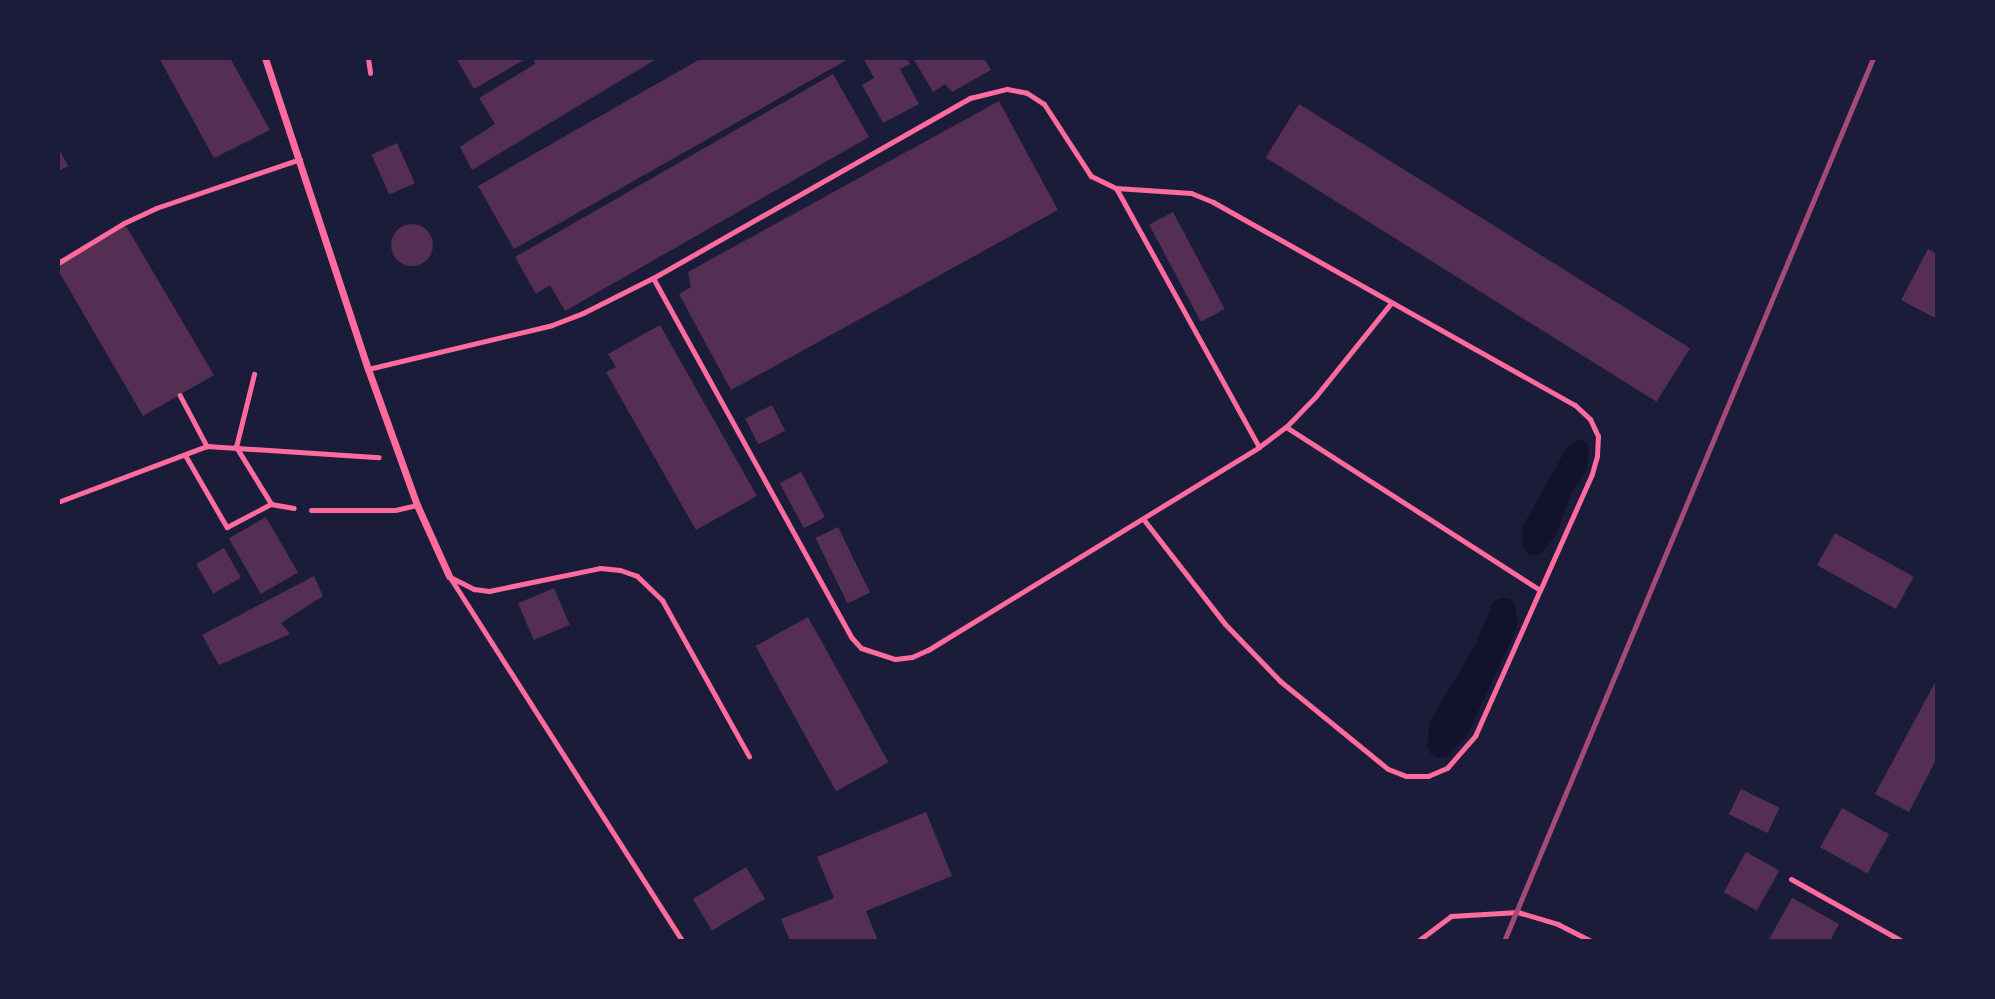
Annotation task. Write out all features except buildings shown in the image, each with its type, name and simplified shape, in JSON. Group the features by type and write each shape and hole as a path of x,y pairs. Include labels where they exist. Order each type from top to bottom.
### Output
{"street":[{"path":"265,58 398,455 449,576"}],"lane":[{"path":"368,58 370,73"},
{"path":"368,369 552,324 583,313 653,278 987,92 1007,89 1027,93 1044,104 1091,176 1116,188 1166,190 1202,198 1575,405 1590,419 1598,436 1592,474 1475,736 1447,768 1428,776 1406,776 1388,769 1252,654 1144,520"},
{"path":"58,263 124,223 156,208 300,159"},
{"path":"1116,188 1259,447"},
{"path":"653,278 852,638 868,652 895,659 912,657 928,650 1144,520 1259,447 1286,427 1316,396 1391,303"},
{"path":"1286,427 1540,590"},
{"path":"310,510 395,510 417,505"},
{"path":"449,576 467,587 489,591 600,568 620,570 637,576 662,600 749,756"},
{"path":"449,576 682,941"},
{"path":"1791,879 1902,941"}],"path":[{"path":"186,456 227,527 271,504 236,447 254,374"},
{"path":"180,395 207,446"},
{"path":"58,502 207,446 384,458 398,455"},
{"path":"1418,941 1451,916 1518,912 1558,924 1591,941"}],"shaded area":[{"path":"1579,439 1587,443 1589,450 1586,470 1572,492 1555,537 1542,553 1530,556 1522,547 1523,526 1567,447"},
{"path":"1501,598 1510,599 1515,605 1518,623 1513,636 1467,736 1446,757 1437,758 1431,754 1427,745 1430,722 1475,645 1493,602"}],"railway":[{"path":"1504,941 1873,58"}]}
